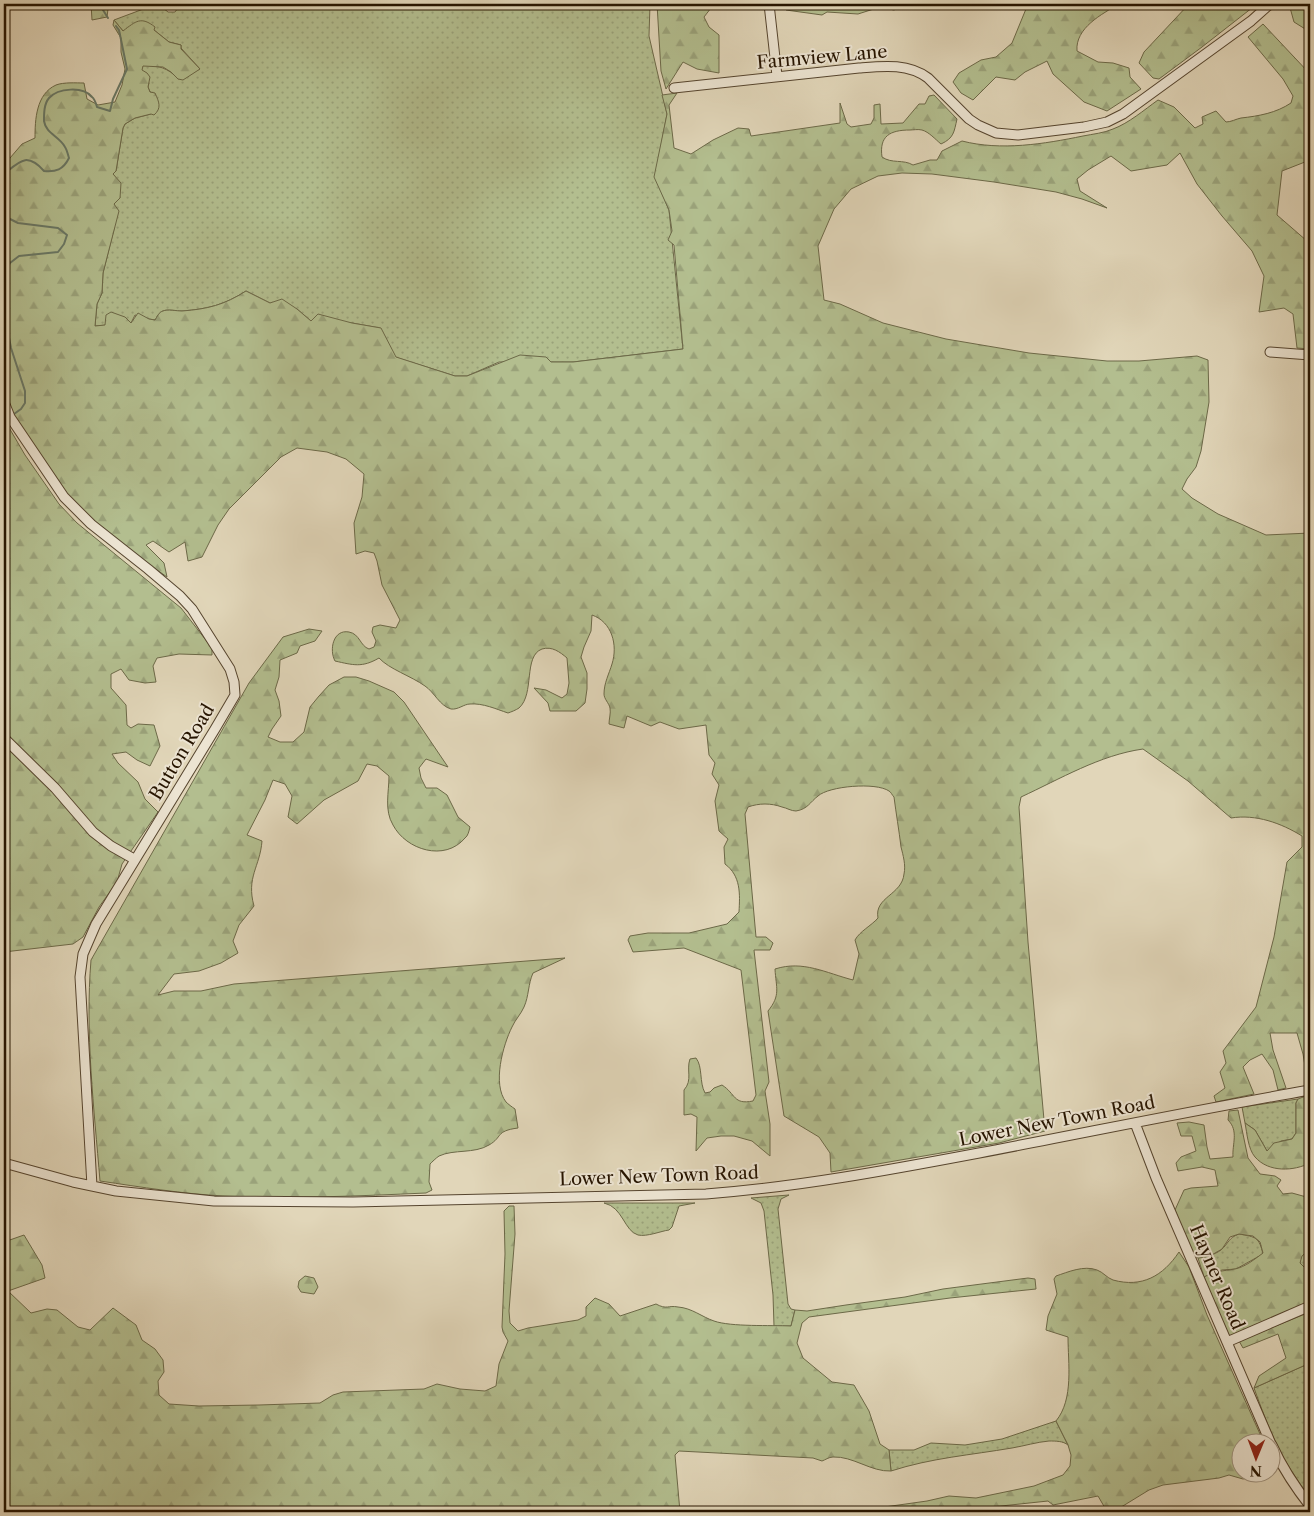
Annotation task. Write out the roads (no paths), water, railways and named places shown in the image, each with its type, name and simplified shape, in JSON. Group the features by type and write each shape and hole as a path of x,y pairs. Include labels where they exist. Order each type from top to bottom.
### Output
{"street":[{"path":"769,4 777,76"},
{"name":"Farmview Lane","path":"674,88 777,76 885,66 900,67 921,72 969,119 996,133 1018,134 1084,127 1107,122 1123,114 1251,21 1270,4"},
{"path":"1270,352 1310,355"},
{"name":"Button Road","path":"4,402 10,417 64,497 91,524 180,596 192,609 230,669 234,682 235,695 134,859 96,924 83,954 80,977 92,1186"},
{"path":"4,738 55,788 94,832 111,846 134,859"},
{"name":"Lower New Town Road","path":"4,1163 31,1172 116,1191 247,1202 353,1202 706,1194 805,1184 1310,1090"},
{"name":"Hayner Road","path":"1135,1123 1156,1178 1267,1434"},
{"path":"1227,1342 1310,1306"},
{"name":"Hayner Road","path":"1282,1463 1310,1506"}],"waterway":[{"path":"104,4 103,10 108,18"},
{"path":"4,174 24,160 33,162 44,171 59,169 67,162 69,158 66,148 47,129 44,121 46,103 49,98 58,92 64,90 83,91 93,98 97,107 110,111 113,99 127,69 119,30 116,26"},
{"path":"4,216 18,223 58,228 67,235 64,244 58,252 19,256 10,263 4,273"},
{"path":"4,312 11,348 25,391 25,403 14,414"}]}
